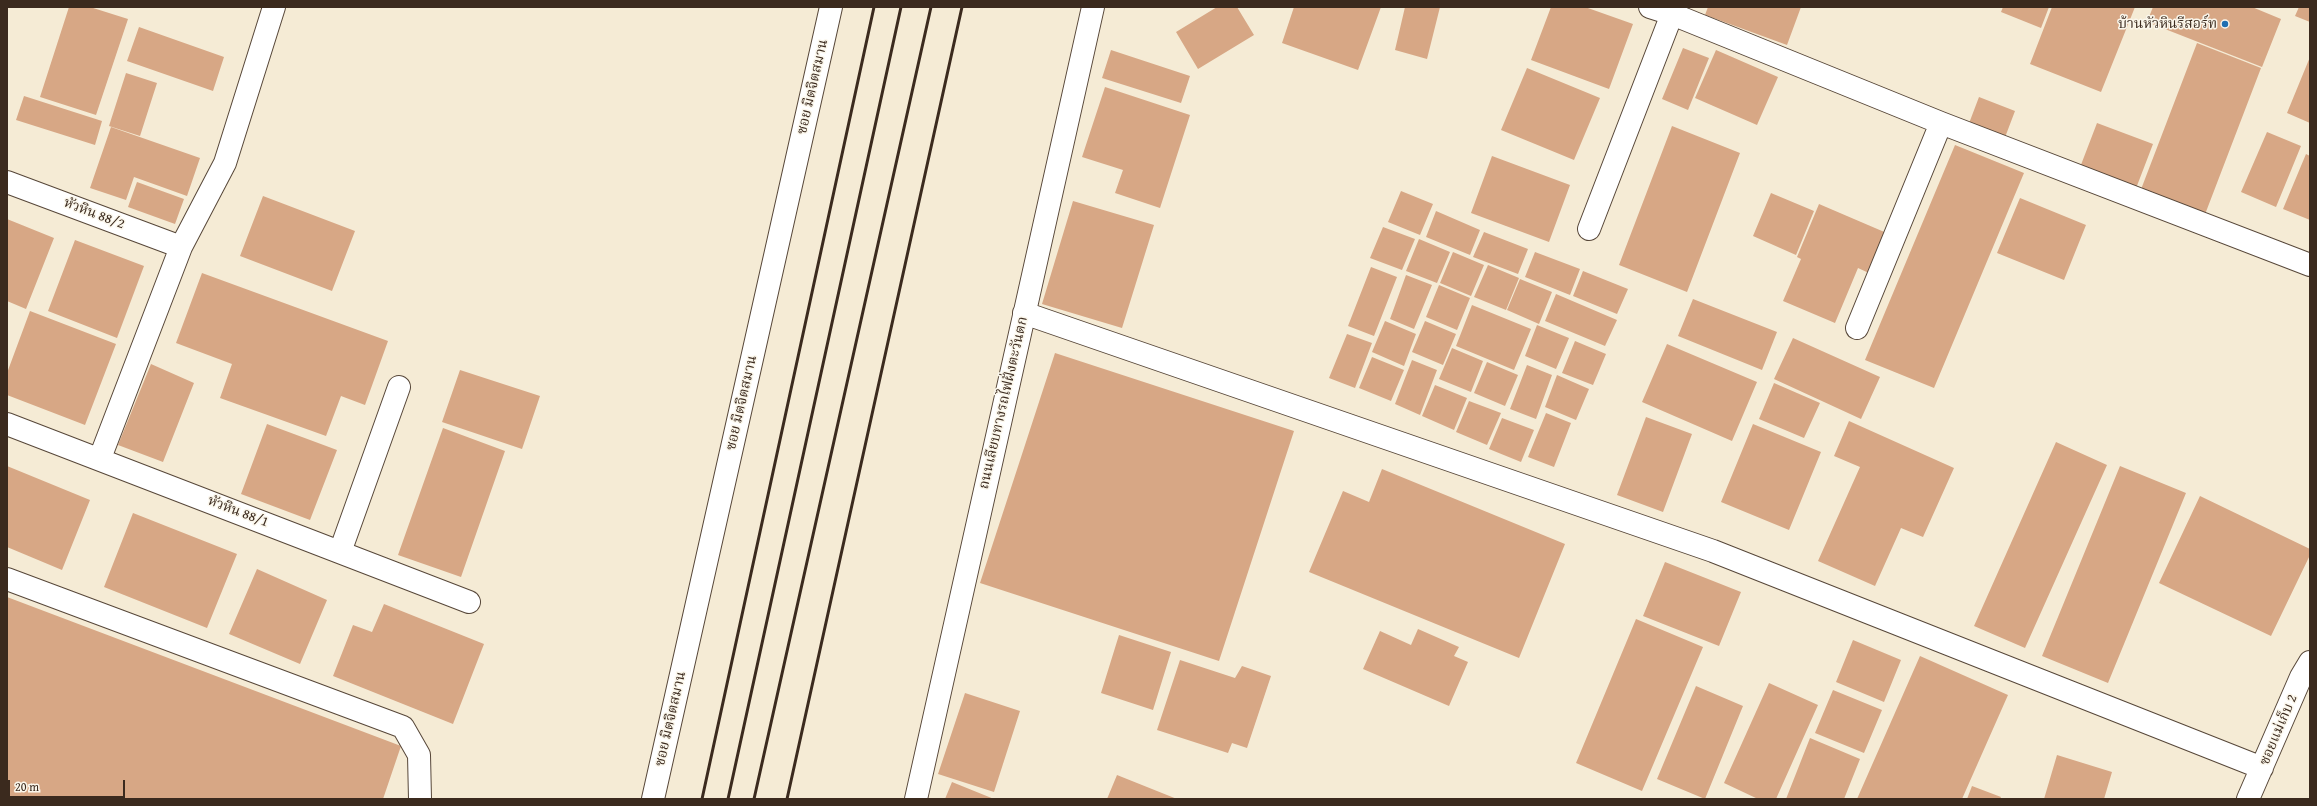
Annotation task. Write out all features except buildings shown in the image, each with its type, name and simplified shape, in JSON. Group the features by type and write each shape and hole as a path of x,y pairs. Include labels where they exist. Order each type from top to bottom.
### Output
{"street":[{"path":"100,458 181,247 226,163 274,7"},
{"name":"ซอย มิตจิตสมาน","path":"653,799 831,7"},
{"name":"ถนนเลียบทางรถไฟฝั่งตะวันตก","path":"916,799 1093,7"},
{"path":"1650,7 1672,14 1941,123 2310,265"},
{"path":"1589,229 1672,14"},
{"path":"1856,328 1941,123"},
{"name":"หัวหิน 88/2","path":"7,182 181,247"},
{"path":"1024,313 1713,551 2262,768"},
{"path":"340,552 399,387"},
{"name":"หัวหิน 88/1","path":"7,424 100,458 469,602"},
{"path":"7,579 152,642 403,727 419,755 420,799"},
{"name":"ซอยแม่เก็บ 2","path":"2248,799 2301,677 2310,662"}],"railway":[{"path":"702,799 874,7"},
{"path":"728,799 901,7"},
{"path":"754,799 931,7"},
{"path":"787,799 962,7"}],"place":[{"name":"บ้านหัวหินรีสอร์ท","path":"2225,24"}]}
